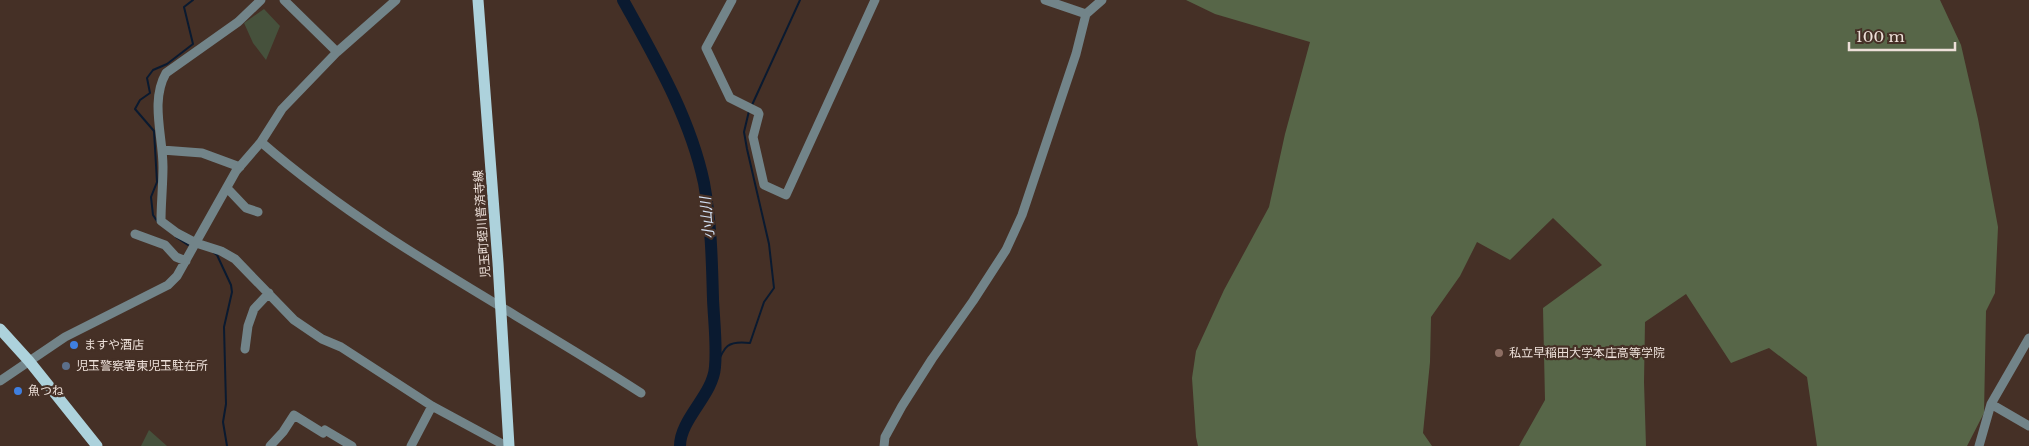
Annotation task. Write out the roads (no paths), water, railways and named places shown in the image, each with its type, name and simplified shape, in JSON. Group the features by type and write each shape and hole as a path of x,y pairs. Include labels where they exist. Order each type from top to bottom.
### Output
{"main road":[{"name":"児玉町蛭川普済寺線","path":"478,0 501,306 508,446"},
{"path":"0,329 29,361 97,446"}],"street":[{"path":"261,0 238,22 166,73 161,82 157,100 163,167 161,220 177,233 196,243 221,251 235,259 294,320 322,339 341,347 432,406 508,446"},
{"path":"0,381 65,337 168,285 177,276 240,167 261,142 282,109 337,52 396,0"},
{"path":"732,0 706,48 730,98 759,114 753,137 764,185 786,195 875,0"},
{"path":"1045,0 1086,14"},
{"path":"884,446 885,437 902,406 1006,250 1022,215 1076,54 1086,14 1102,0"},
{"path":"285,1 337,52"},
{"path":"261,142 300,176 412,253 548,333 641,393"},
{"path":"162,150 202,153 240,167"},
{"path":"227,188 246,208 258,212"},
{"path":"135,234 165,245 176,257 186,261"},
{"path":"246,349 248,326 254,308 269,293"},
{"path":"1978,446 1991,404 2029,338"},
{"path":"1991,404 2029,426"},
{"path":"411,446 432,406"},
{"path":"270,446 283,432 294,415 323,433 325,430 352,446"}],"waterway":[{"path":"157,221 153,215 151,197 157,182 154,131 135,109 140,100 150,93 147,78 153,70 167,64 193,44 184,7 193,0"},
{"name":"小山川","path":"623,0 681,111 698,159 708,212 716,342 715,367 709,387 685,426 680,446"},
{"path":"752,105 800,0"},
{"path":"715,369 723,351 730,344 750,343 764,302 774,288 769,244 744,132 749,111"},
{"path":"176,237 188,245"},
{"path":"214,253 217,255 231,285 232,292 224,327 226,404 223,422 227,446"}],"place":[{"name":"ますや酒店","path":"74,345"},
{"name":"私立早稲田大学本庄高等学院","path":"1499,353"},
{"name":"児玉警察署東児玉駐在所","path":"66,366"},
{"name":"魚つね","path":"18,391"}]}
